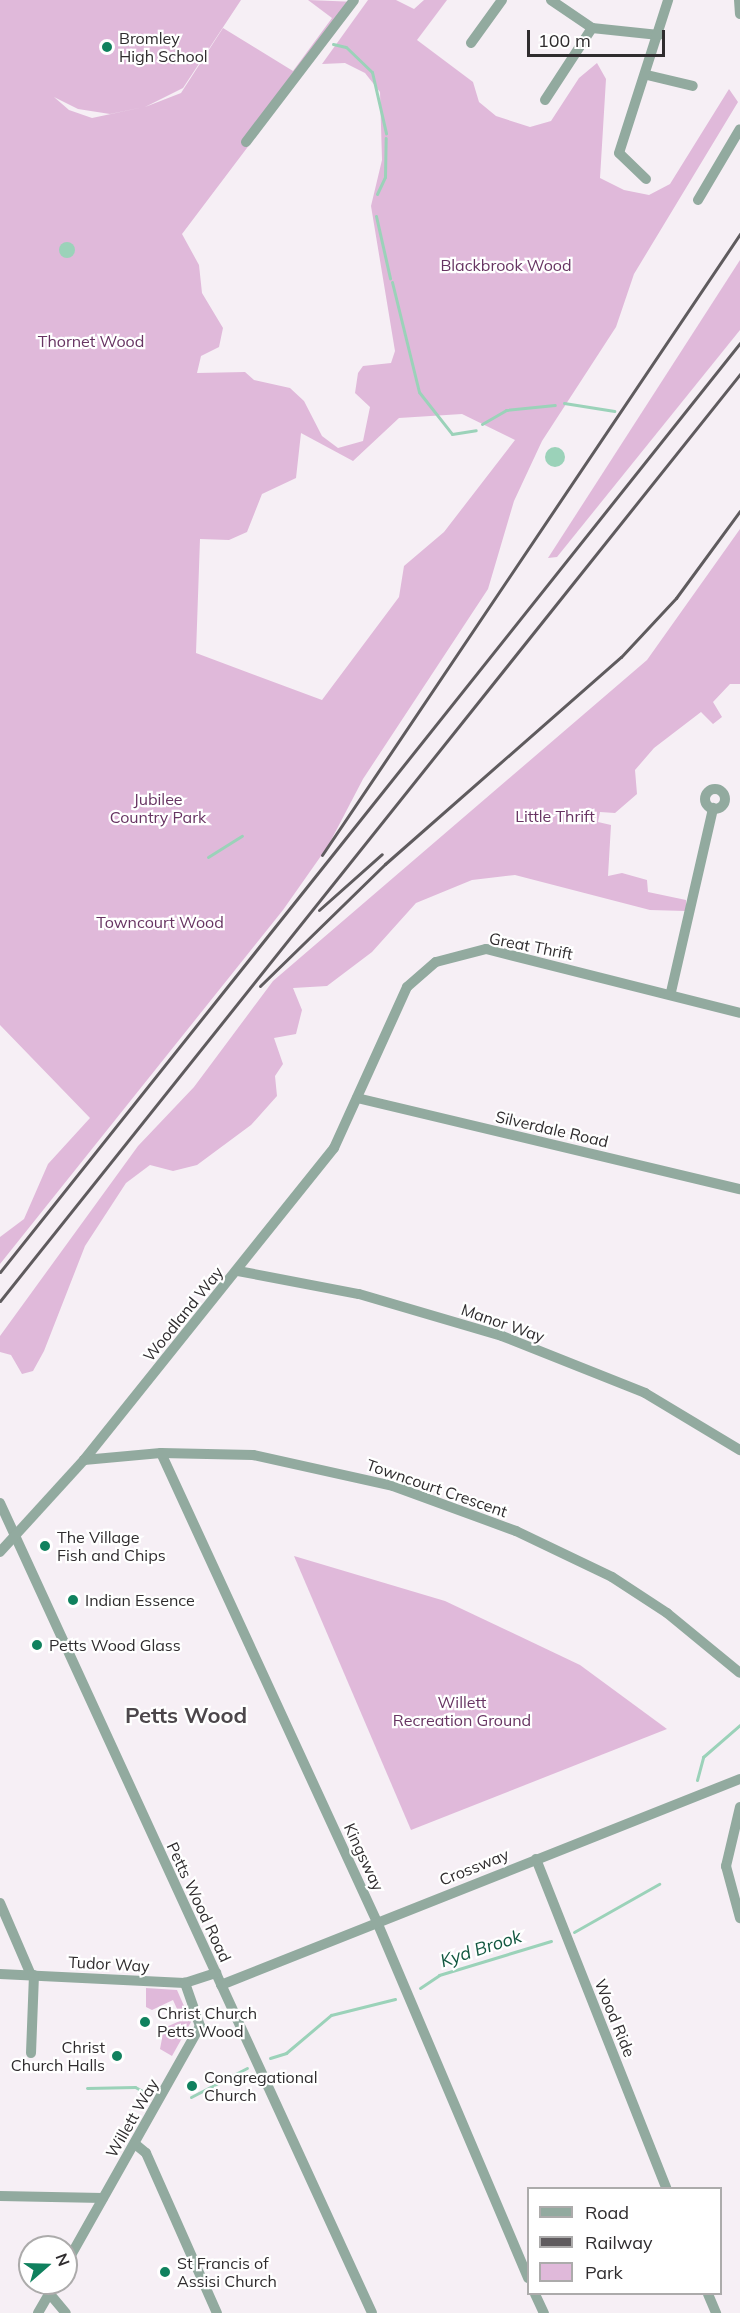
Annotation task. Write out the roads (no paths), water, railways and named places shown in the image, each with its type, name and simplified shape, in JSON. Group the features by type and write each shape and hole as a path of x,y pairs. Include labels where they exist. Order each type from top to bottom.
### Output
{"street":[{"path":"246,142 354,0"},
{"path":"471,43 502,0"},
{"path":"551,0 592,28 659,35"},
{"path":"646,179 620,153 636,98 659,35 668,0"},
{"path":"739,0 740,14"},
{"path":"545,100 592,28"},
{"path":"646,75 693,86"},
{"path":"698,200 740,129"},
{"path":"671,992 713,808"},
{"name":"Great Thrift","path":"357,1098 407,987 436,962 486,949 671,992 740,1013"},
{"name":"Silverdale Road","path":"357,1098 740,1190"},
{"name":"Woodland Way","path":"0,1552 84,1460 238,1271 334,1148 357,1098"},
{"name":"Manor Way","path":"238,1271 358,1294 502,1336 645,1393 740,1450"},
{"name":"Towncourt Crescent","path":"84,1460 161,1453 254,1455 323,1468 451,1505 612,1577 667,1613 740,1673"},
{"name":"Kingsway","path":"161,1453 377,1922 527,2276"},
{"name":"Petts Wood Road","path":"0,1503 372,2313"},
{"name":"Crossway","path":"221,1985 740,1779"},
{"path":"740,1807 726,1866 740,1918"},
{"name":"Wood Ride","path":"536,1859 666,2187"},
{"path":"0,1903 33,1975 31,2053"},
{"name":"Tudor Way","path":"0,1974 185,1983 216,1973"},
{"name":"Willett Way","path":"78,2243 200,2026 185,1983"},
{"path":"135,2144 146,2153 216,2313"},
{"path":"0,2196 103,2198"},
{"path":"38,2313 48,2295"},
{"path":"56,2295 66,2313"},
{"path":"535,2295 543,2313"},
{"path":"708,2295 716,2313"}],"waterway":[{"path":"333,44 346,47 372,72 386,133"},
{"path":"377,194 385,177 386,138"},
{"path":"376,216 390,278"},
{"path":"392,282 419,392 452,434 476,430"},
{"path":"564,403 614,411"},
{"path":"482,424 506,410 555,405"},
{"path":"208,857 242,836"},
{"name":"Kyd Brook","path":"697,1780 703,1757 740,1725"},
{"name":"Kyd Brook","path":"574,1932 659,1884"},
{"name":"Kyd Brook","path":"420,1988 439,1975 551,1941"},
{"name":"Kyd Brook","path":"270,2058 286,2053 331,2015 395,1999"},
{"name":"Kyd Brook","path":"191,2097 247,2068"},
{"name":"Kyd Brook","path":"87,2088 135,2087 150,2095"}],"railway":[{"path":"322,855 740,234"},
{"path":"0,1272 740,343"},
{"path":"0,1301 740,374"},
{"path":"260,986 385,864 621,657 676,598 740,511"},
{"path":"319,910 382,854"}],"place":[{"name":"Bromley High School","path":"107,47"},
{"name":"The Village Fish and Chips","path":"45,1546"},
{"name":"Indian Essence","path":"73,1600"},
{"name":"Petts Wood Glass","path":"37,1645"},
{"name":"Christ Church Petts Wood","path":"145,2022"},
{"name":"Christ Church Halls","path":"117,2056"},
{"name":"Congregational Church","path":"192,2086"},
{"name":"St Francis of Assisi Church","path":"165,2272"}],"district":[{"name":"Petts Wood","path":"186,1716"}],"park label":[{"name":"Blackbrook Wood","path":"506,265"},
{"name":"Thornet Wood","path":"91,341"},
{"name":"Jubilee Country Park","path":"158,808"},
{"name":"Little Thrift","path":"555,816"},
{"name":"Towncourt Wood","path":"160,922"},
{"name":"Willett Recreation Ground","path":"462,1711"}]}
